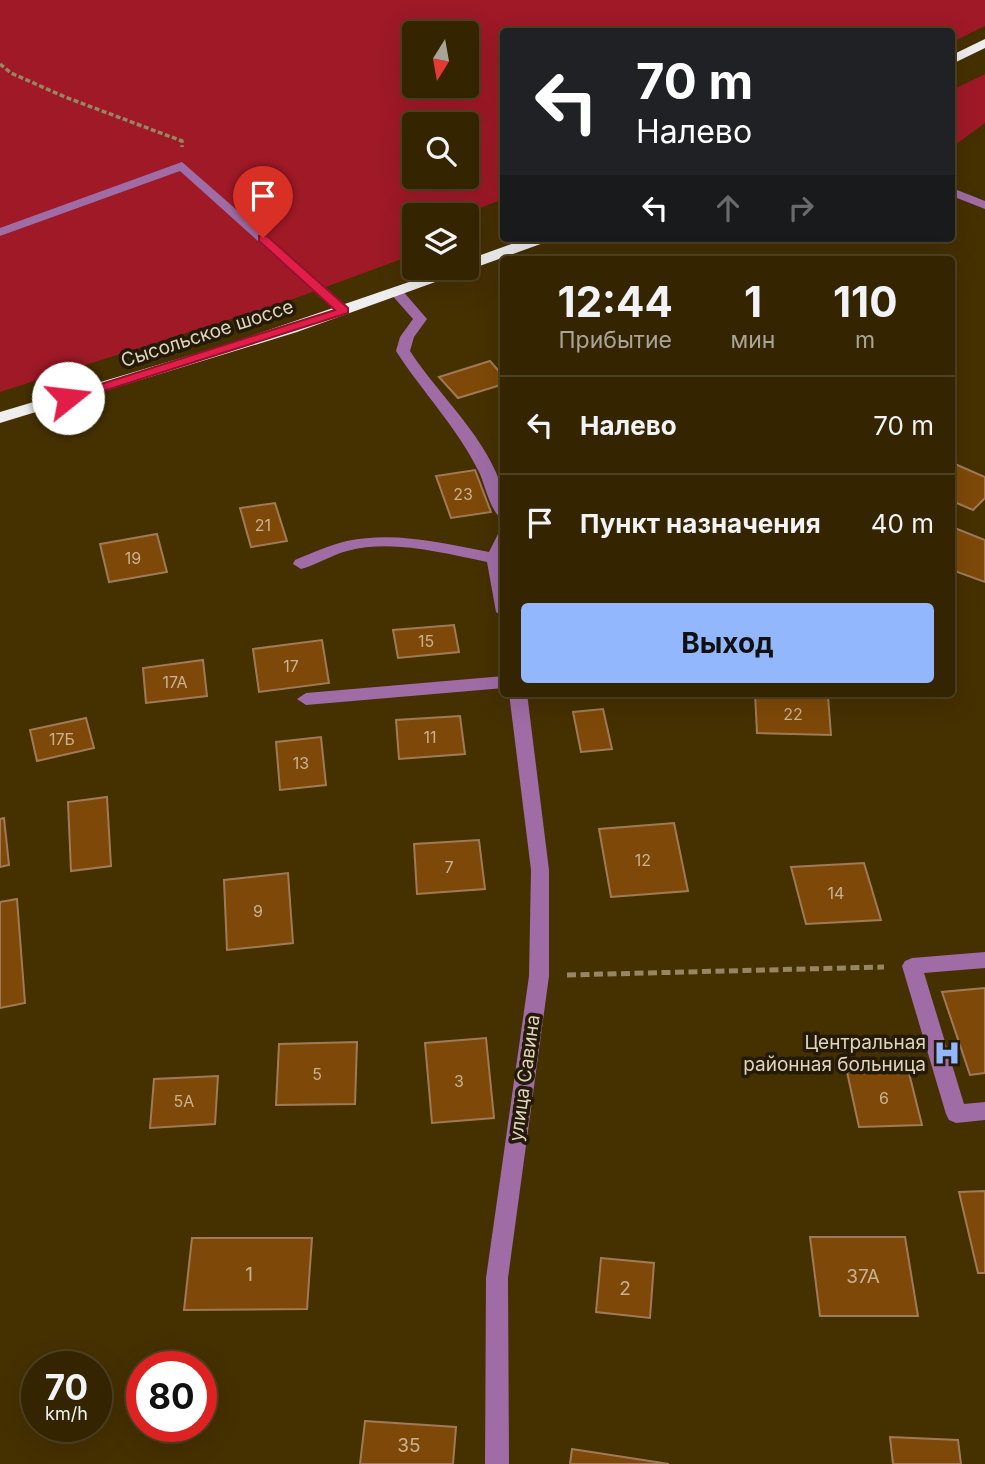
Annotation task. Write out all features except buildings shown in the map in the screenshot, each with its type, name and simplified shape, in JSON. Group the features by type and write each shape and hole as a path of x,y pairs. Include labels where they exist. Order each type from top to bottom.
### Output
{"highway":[{"path":"955,58 985,43"},
{"name":"Сысольское шоссе","path":"479,262 532,242"},
{"name":"Сысольское шоссе","path":"0,418 135,379 432,280"}],"street":[{"path":"0,232 182,166 344,311"},
{"path":"955,193 985,205"},
{"path":"397,293 420,319 407,337 403,351 415,373 459,425 495,488 500,502"},
{"path":"301,564 344,547 366,542 417,544 495,558"},
{"path":"500,547 495,558 500,588"},
{"path":"306,699 500,682"},
{"name":"улица Савина","path":"497,1464 497,1278 539,976 540,870 518,697"},
{"path":"985,960 912,966 956,1114 985,1111"}],"path":[{"path":"0,64 11,73 65,97 182,141 182,166"},
{"path":"539,976 912,966"}],"shaded area":[{"path":"0,0 985,0 985,26 955,41 955,28 500,28 500,200 479,208 479,203 402,203 402,259 288,301 0,392"},
{"path":"985,74 985,123 955,145 955,89"}],"place":[{"name":"Центральная районная больница","path":"947,1053"}],"route":[{"path":"68,398 344,311 263,238"}]}
